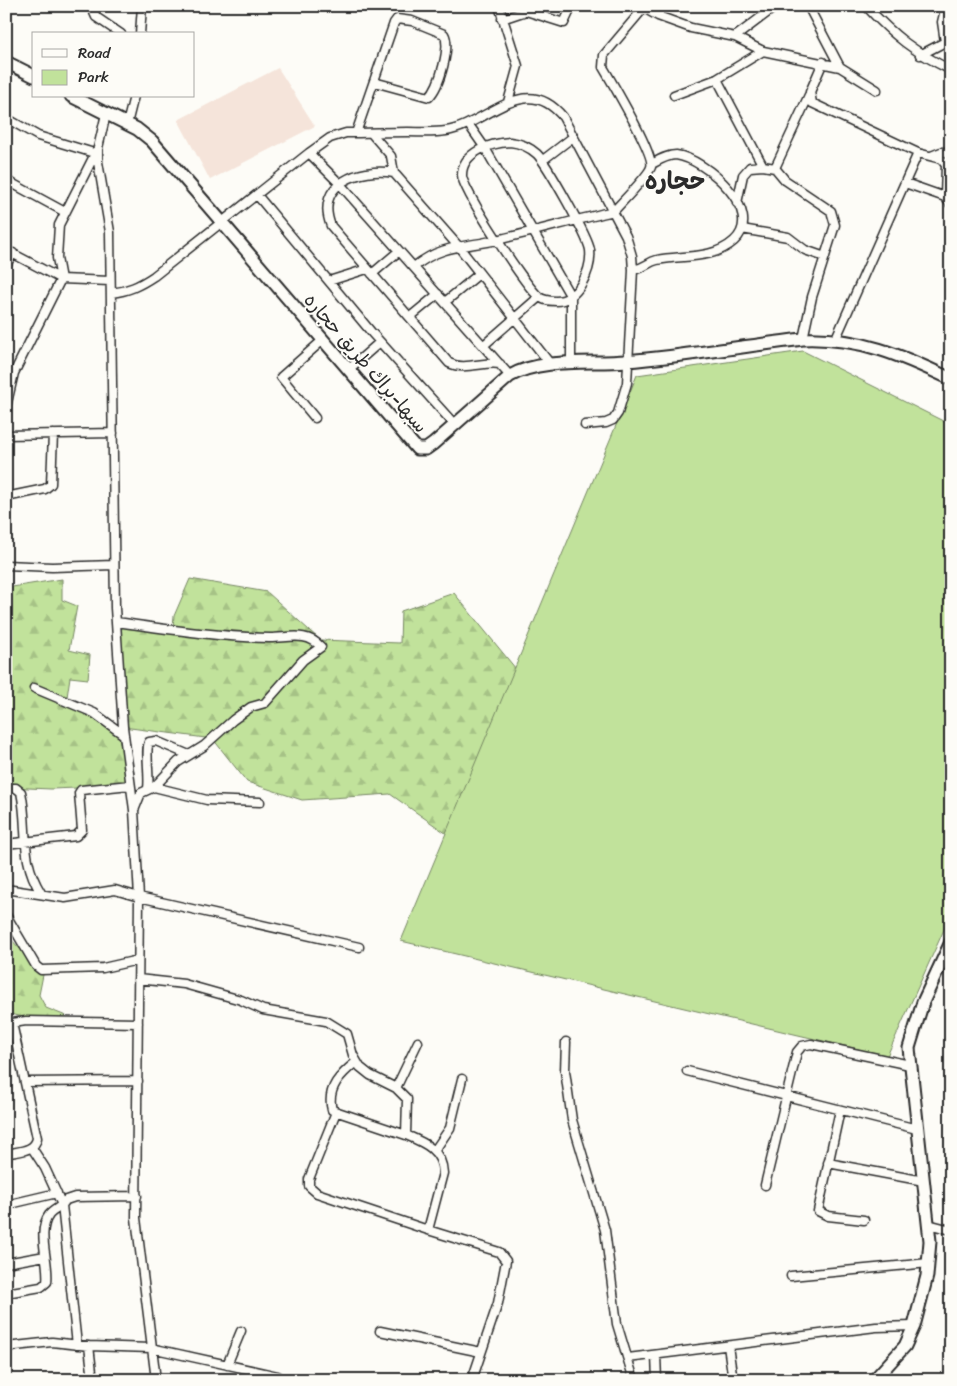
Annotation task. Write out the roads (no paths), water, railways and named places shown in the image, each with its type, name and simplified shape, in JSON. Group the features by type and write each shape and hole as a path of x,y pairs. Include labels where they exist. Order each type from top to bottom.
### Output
{"main road":[{"path":"6,62 32,75"},
{"name":"سبها-براك طريق حجاره","path":"75,98 127,124 146,136 157,147 414,448 426,449 510,376 524,369 551,365 626,361 803,339 836,338 876,346 951,379"},
{"path":"874,1380 900,1354 914,1326 929,1263 924,1181 909,1048 914,1024 951,942"}],"street":[{"path":"91,6 96,17 118,32"},
{"path":"140,32 142,6"},
{"path":"499,6 518,66 508,102"},
{"path":"502,19 526,11 564,23 572,6"},
{"path":"658,16 661,6"},
{"path":"735,37 776,6"},
{"path":"808,6 840,67"},
{"path":"866,6 889,30 920,55 951,70"},
{"path":"920,55 948,41 942,22 946,6"},
{"path":"652,164 650,155 602,61 604,55 641,8 658,16 715,35 735,37 763,51 840,67 877,90"},
{"path":"356,133 394,23 397,19 412,21 444,34 447,40 441,71 433,92 429,96 374,82"},
{"path":"674,96 717,79 763,51"},
{"path":"775,168 823,62"},
{"path":"717,79 763,166"},
{"path":"810,92 810,99 815,105 918,152 940,159 946,165 945,197"},
{"path":"127,124 134,98"},
{"path":"111,294 140,286 222,224 309,153 335,135 356,133 434,133 468,125 508,102 529,98 552,106 563,117 614,211 630,246 633,270 626,361 627,383 618,413 613,420 606,423 585,425"},
{"path":"6,408 8,389 14,373 61,279 57,244 59,225 96,151 106,114"},
{"path":"6,118 38,136 96,151"},
{"path":"468,125 485,148 571,297 571,364"},
{"path":"371,133 391,156 394,173 459,247 551,365"},
{"path":"543,160 573,137"},
{"path":"504,142 519,143 529,148 543,160 588,243 590,255 581,284 571,297 556,301 539,298 498,240 464,186 462,178 465,163 473,154 485,148 504,142"},
{"path":"96,151 109,223 116,622 124,735 134,810 139,897 136,1218 156,1380"},
{"path":"836,338 918,152"},
{"path":"931,156 941,152 951,152"},
{"path":"309,153 339,183 510,376"},
{"path":"414,267 428,256 451,247 498,240 614,211 647,174 652,164 662,158 675,155 703,166 718,178 737,203 743,219 742,229 734,241 718,250 700,255 653,261 644,268 633,270"},
{"path":"737,203 743,175 750,167 763,166 775,168 785,180 824,205 833,214 834,225 812,297 803,339"},
{"path":"394,173 365,172 346,178 339,183 328,205 330,223 451,364 466,366 490,362 500,364"},
{"path":"6,180 65,212"},
{"path":"905,183 945,197 951,205"},
{"path":"257,195 380,342 455,425"},
{"path":"742,229 788,237 805,250 825,257"},
{"path":"330,281 370,271 399,251"},
{"path":"6,265 10,252 61,279 110,281"},
{"path":"445,302 479,274"},
{"path":"410,317 438,294"},
{"path":"484,345 539,298"},
{"path":"315,418 281,377 323,340"},
{"path":"348,370 380,342"},
{"path":"6,435 113,433"},
{"path":"6,497 45,490 51,484 53,434"},
{"path":"6,565 52,567 114,564"},
{"path":"116,622 238,637 274,638 296,636 314,639 321,646 303,660 265,704 251,707 204,746 173,766 151,787 141,793 134,810"},
{"path":"34,688 94,713 124,735"},
{"path":"151,787 147,748 149,742 156,741 188,755"},
{"path":"6,844 76,836 80,833 79,793 81,790 130,784"},
{"path":"151,787 207,800 260,802"},
{"path":"6,788 18,789 22,792 25,843 29,868 41,893"},
{"path":"6,888 72,898 119,890 139,897 359,946"},
{"path":"6,915 36,966 41,970 103,968 138,960"},
{"path":"138,979 184,984 241,1000 263,1010 331,1023 347,1034 356,1062 365,1072 396,1088 407,1099 406,1135"},
{"path":"6,1154 32,1148 37,1138 26,1082 9,1024 26,1021 138,1023"},
{"path":"396,1088 418,1042"},
{"path":"566,1042 565,1071 572,1120 605,1230 617,1324 634,1380"},
{"path":"765,1185 797,1052 805,1044 910,1065"},
{"path":"356,1062 336,1081 331,1104 332,1110 406,1135 435,1150 443,1163 443,1173 428,1230"},
{"path":"687,1071 917,1129"},
{"path":"435,1150 450,1128 462,1079"},
{"path":"26,1082 138,1080"},
{"path":"840,1110 818,1211 828,1216 864,1220"},
{"path":"336,1112 308,1179 312,1189 317,1193 490,1249 505,1257 504,1282 472,1380"},
{"path":"32,1148 46,1168 62,1204 77,1345"},
{"path":"828,1163 924,1181"},
{"path":"6,1205 57,1193"},
{"path":"6,1293 41,1286 47,1282 49,1269 45,1256 44,1229 49,1215 66,1200 75,1197 136,1196"},
{"path":"928,1224 951,1230"},
{"path":"6,1264 45,1256"},
{"path":"791,1276 929,1263"},
{"path":"628,1358 876,1327 914,1326"},
{"path":"227,1365 241,1331"},
{"path":"380,1331 481,1352"},
{"path":"6,1347 52,1342 89,1346 151,1348 278,1376"},
{"path":"89,1346 93,1380"},
{"path":"728,1346 733,1380"},
{"path":"656,1355 657,1380"}],"district":[{"name":"حجاره","path":"675,181"}]}
